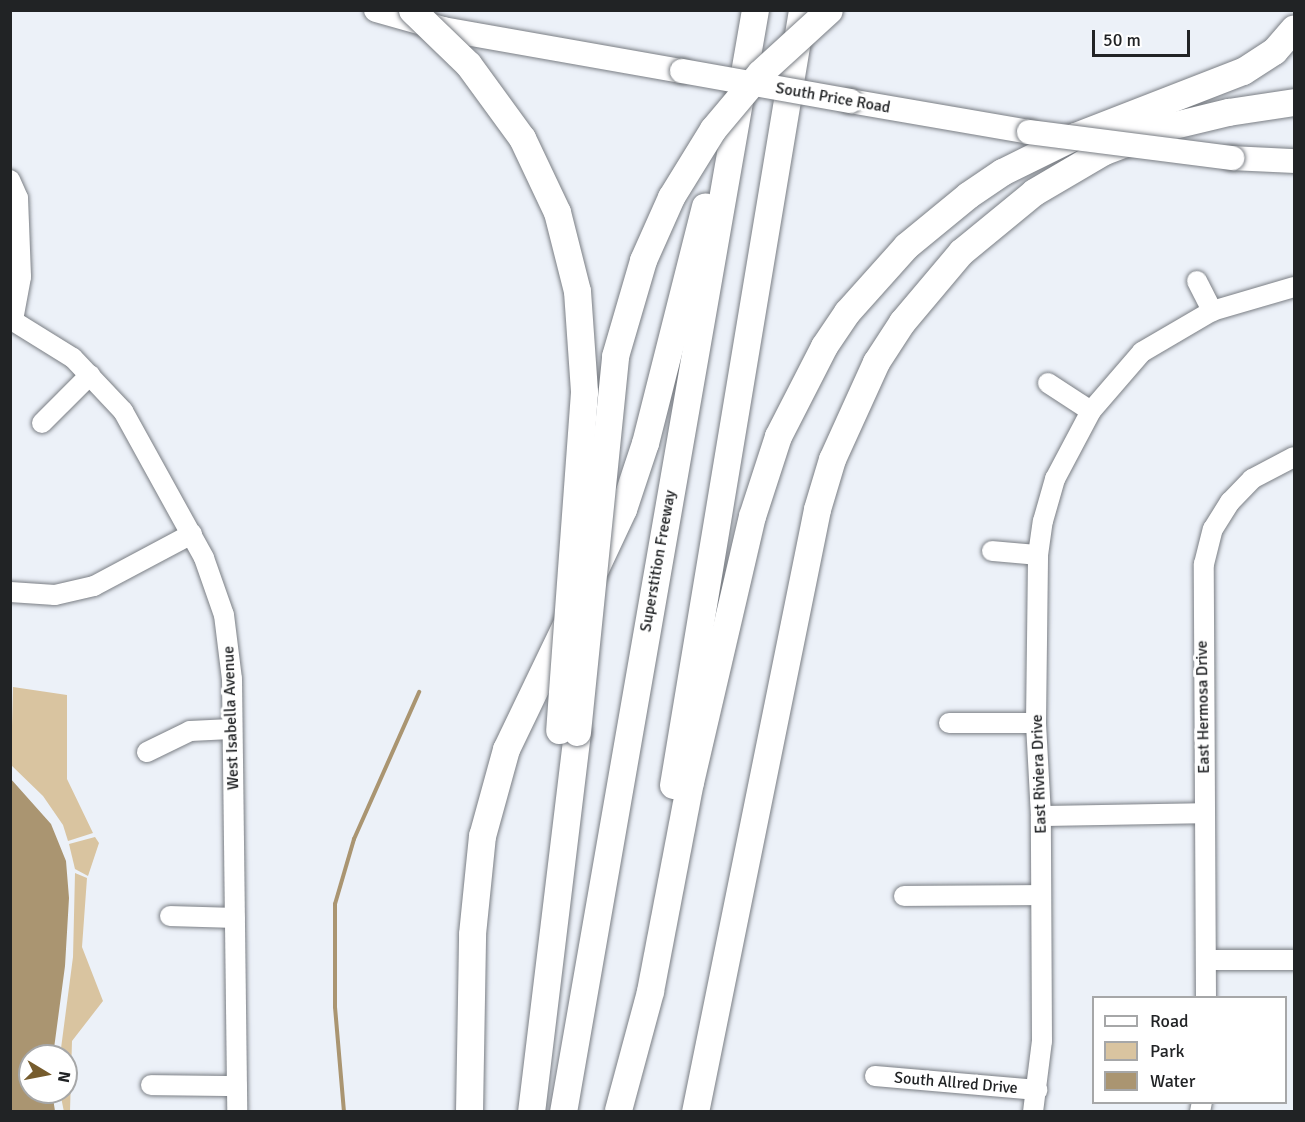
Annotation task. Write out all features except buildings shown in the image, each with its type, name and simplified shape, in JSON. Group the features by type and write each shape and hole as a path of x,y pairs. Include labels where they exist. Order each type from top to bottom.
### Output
{"highway":[{"path":"412,10 468,64 522,138 557,212 577,291 584,392 568,731"},
{"name":"Superstition Freeway","path":"563,1112 755,10"},
{"path":"618,1111 802,10"},
{"path":"530,1112 568,731 615,356 643,260 671,197 713,129 759,73 829,10"},
{"path":"1283,10 1294,12"},
{"path":"618,1111 651,991 690,782 752,516 778,436 824,346 847,312 906,246 968,195 1002,172 1074,135 1243,71 1274,51 1294,28"},
{"path":"469,1112 472,934 487,813 524,706 600,562 635,473 748,52"},
{"path":"695,1112 817,509 832,459 876,362 902,322 961,252 1034,192 1104,151 1170,126 1228,112 1294,102"}],"main road":[{"name":"South Price Road","path":"376,10 443,29 1029,132 1232,158 1294,161"}],"street":[{"name":"West Isabella Avenue","path":"10,180 18,198 21,277 11,319 52,343 90,375 138,433 192,534 215,585 224,615 232,679 237,1112"},
{"path":"1197,281 1212,311"},
{"name":"East Riviera Drive","path":"1033,1112 1042,1041 1041,816 1036,723 1038,555 1042,521 1055,479 1090,411 1142,352 1212,311 1294,287"},
{"path":"42,423 90,375"},
{"path":"1048,383 1090,411"},
{"name":"East Hermosa Drive","path":"1206,996 1204,564 1213,529 1230,502 1252,479 1294,457"},
{"path":"10,592 55,595 94,586 192,534"},
{"path":"992,551 1038,555"},
{"path":"949,723 1036,723"},
{"path":"147,752 190,731 231,729"},
{"path":"1041,816 1205,813"},
{"path":"904,896 1041,895"},
{"path":"170,916 235,918"},
{"path":"1206,960 1294,960"},
{"name":"South Allred Drive","path":"876,1076 1037,1090"},
{"path":"151,1085 237,1086"}],"green space":[{"path":"13,687 67,695 67,779 93,833 68,841 63,825 43,796 11,765"},
{"path":"95,837 99,843 88,876 75,869 69,844"},
{"path":"75,873 87,878 82,947 103,1001 72,1044 62,1044 73,957"},
{"path":"62,1104 70,1104 70,1111 64,1112"}],"water":[{"path":"10,778 51,824 66,861 69,898 65,966 55,1044 18,1044 18,1104 54,1104 55,1111 11,1111"}],"waterway":[{"path":"344,1112 335,1007 335,904 354,839 419,692"}]}
